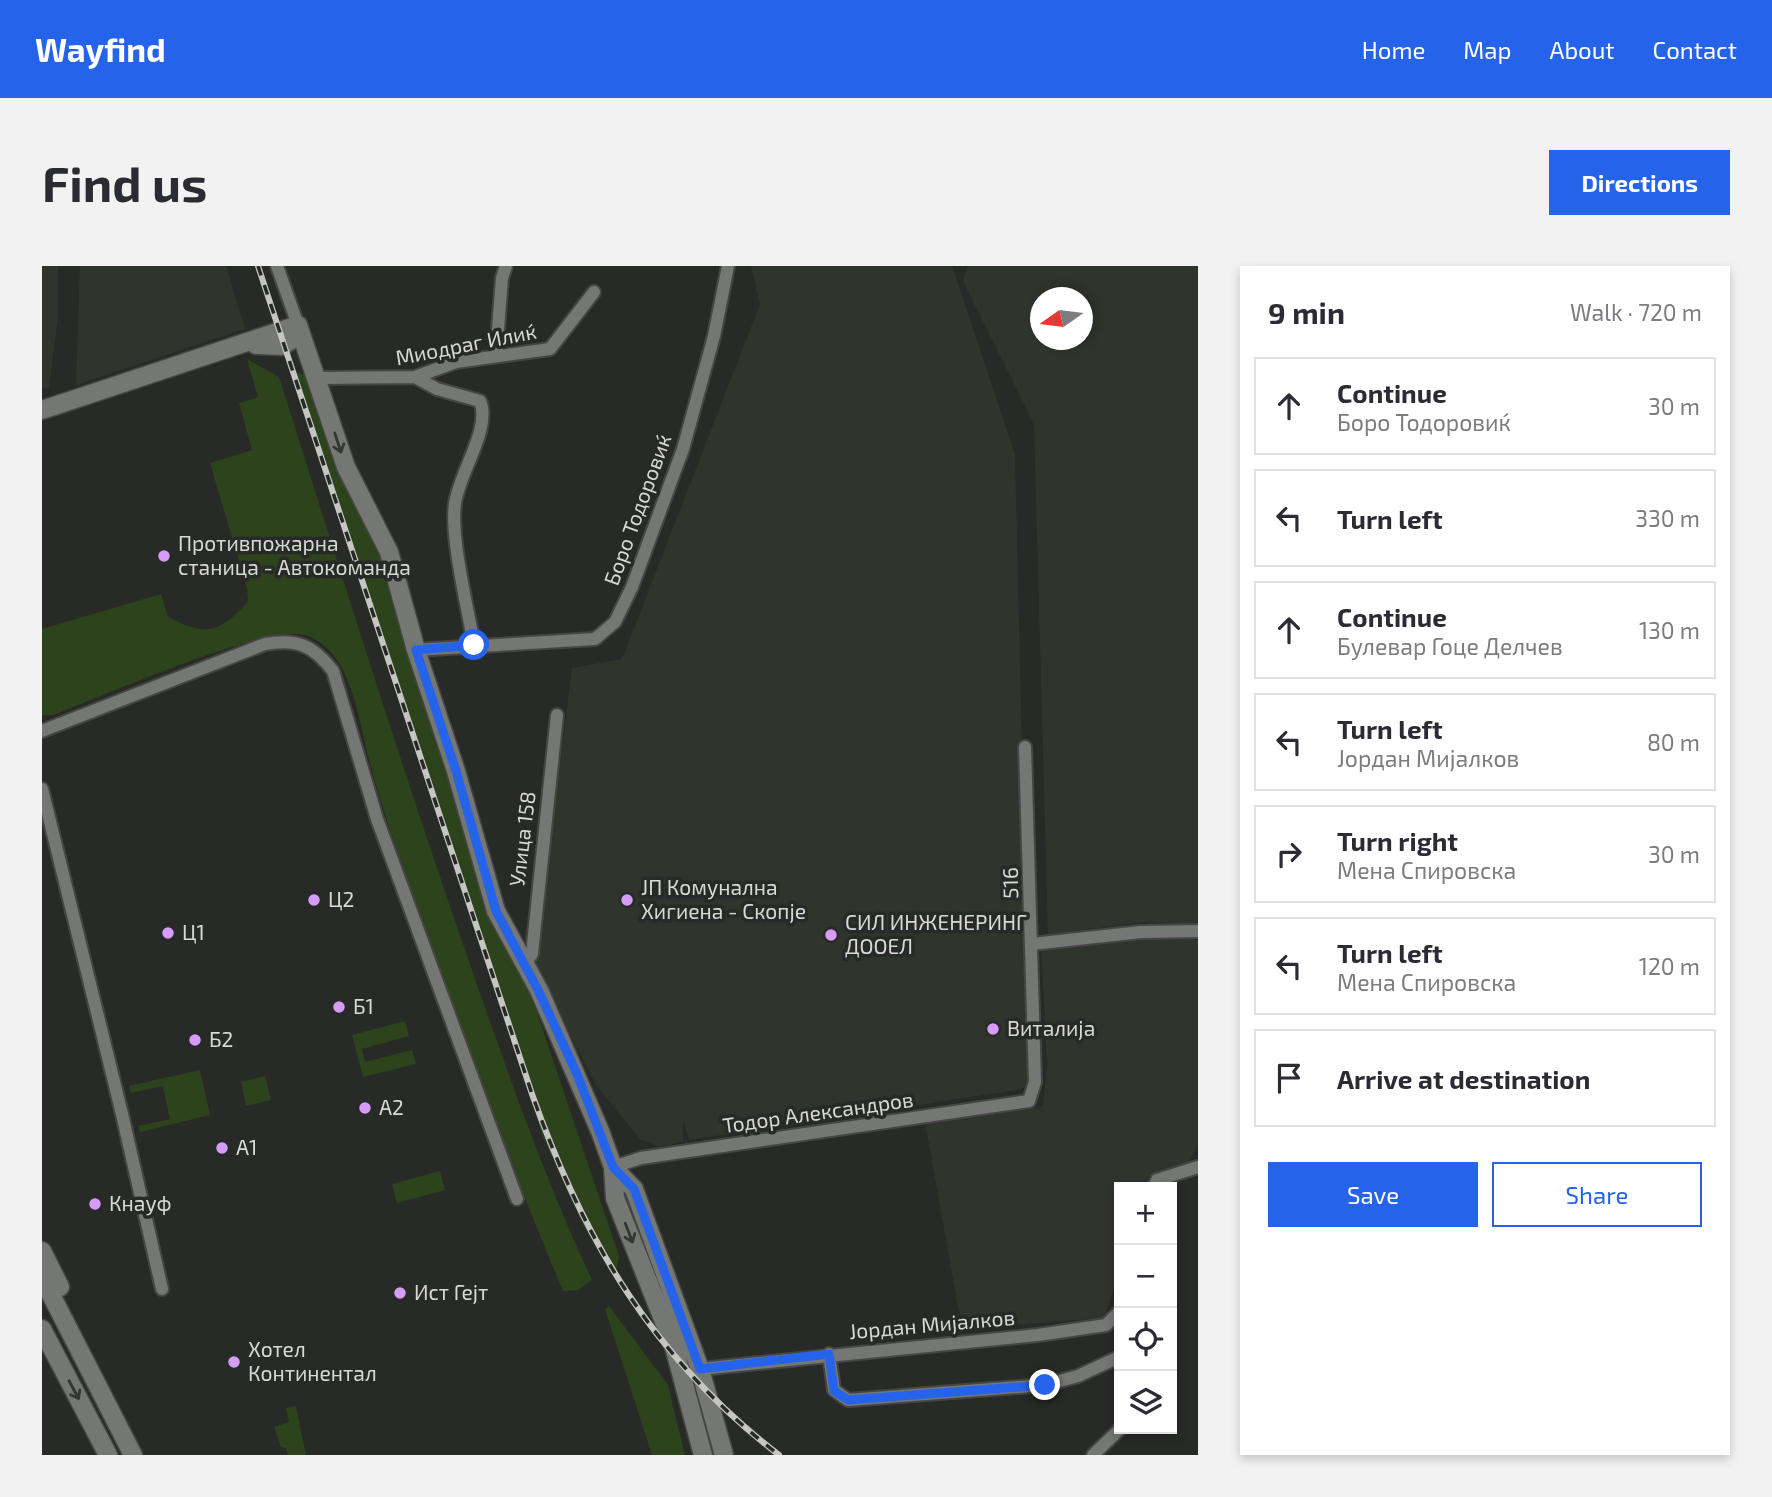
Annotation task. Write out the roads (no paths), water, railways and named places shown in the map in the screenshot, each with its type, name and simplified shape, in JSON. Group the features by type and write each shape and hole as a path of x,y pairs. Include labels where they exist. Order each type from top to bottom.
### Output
{"street":[{"path":"277,266 346,467 389,552 416,650 456,771 496,911 577,1074 613,1167 615,1198 674,1346 703,1455"},
{"path":"496,355 502,278 506,266"},
{"name":"Боро Тодоровиќ","path":"416,650 595,639 615,622 632,587 683,449 714,336 728,266"},
{"name":"Миодраг Илиќ","path":"317,378 415,377 456,362 550,349 594,292"},
{"path":"42,410 299,330"},
{"path":"282,346 299,330"},
{"path":"242,346 282,346 298,352 317,378"},
{"path":"415,377 437,389 480,401 483,406 480,431 458,490 454,517 474,645"},
{"path":"42,731 265,644 285,640 299,642 321,656 333,671 377,819 517,1199"},
{"name":"Улица 158","path":"524,965 532,954 557,715"},
{"name":"516","path":"1025,747 1035,1082 1029,1101"},
{"path":"42,789 162,1289"},
{"path":"1032,944 1141,932 1198,931"},
{"name":"Тодор Александров","path":"613,1167 641,1158 1029,1101"},
{"path":"613,1167 634,1189 700,1369 724,1455"},
{"path":"1156,1182 1198,1167"},
{"path":"42,1251 99,1364 117,1410 119,1428"},
{"path":"42,1277 133,1455"},
{"name":"Јордан Мијалков","path":"700,1369 1038,1335 1106,1325 1114,1321"},
{"path":"42,1329 108,1455"},
{"path":"829,1354 834,1391 848,1400 1045,1385 1079,1376 1114,1359"},
{"path":"1093,1455 1115,1434"}],"railway":[{"path":"258,266 552,1148 600,1247 659,1337 734,1418 779,1455"}],"place":[{"name":"Противпожарна станица - Автокоманда","path":"164,556"},
{"name":"Ц2","path":"314,900"},
{"name":"ЈП Комунална Хигиена - Скопје","path":"627,900"},
{"name":"Ц1","path":"168,933"},
{"name":"СИЛ ИНЖЕНЕРИНГ ДООЕЛ","path":"831,935"},
{"name":"Б1","path":"339,1007"},
{"name":"Виталија","path":"993,1029"},
{"name":"Б2","path":"195,1040"},
{"name":"А2","path":"365,1108"},
{"name":"А1","path":"222,1148"},
{"name":"Кнауф","path":"95,1204"},
{"name":"Ист Гејт","path":"400,1293"},
{"name":"Хотел Континентал","path":"234,1362"}]}
